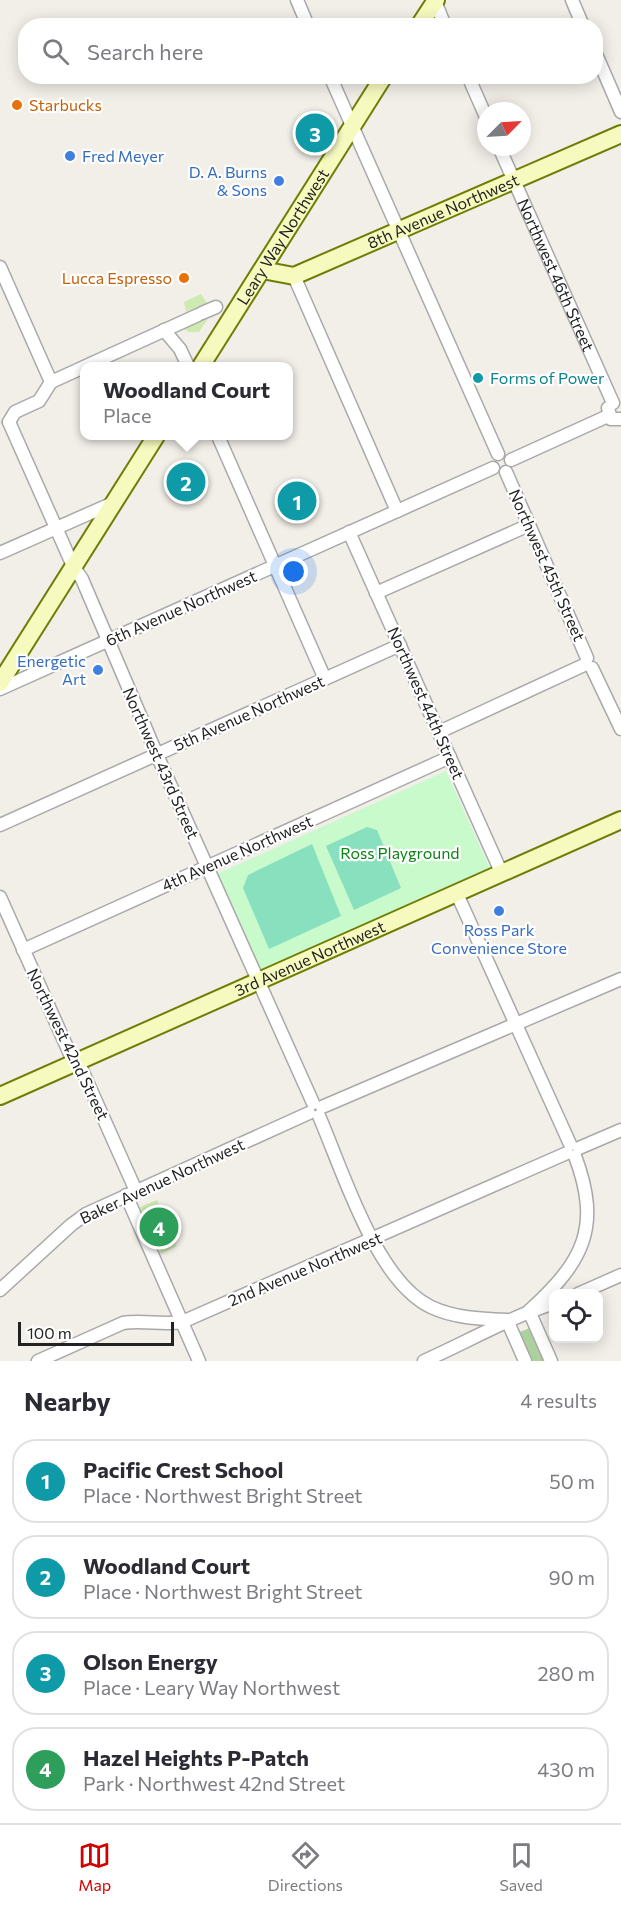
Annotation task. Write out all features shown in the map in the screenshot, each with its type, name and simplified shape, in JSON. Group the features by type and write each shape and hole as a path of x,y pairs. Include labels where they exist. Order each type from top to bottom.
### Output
{"main road":[{"path":"424,18 435,0"},
{"name":"Leary Way Northwest","path":"204,362 379,84"},
{"name":"8th Avenue Northwest","path":"294,276 398,233 621,134"},
{"path":"262,270 294,276"},
{"path":"0,683 153,440"},
{"name":"3rd Avenue Northwest","path":"0,1096 621,820"}],"street":[{"path":"297,0 305,18"},
{"path":"435,0 442,18"},
{"path":"572,0 580,18"},
{"path":"603,70 621,112"},
{"path":"333,84 498,454"},
{"path":"472,84 479,102"},
{"name":"Northwest 46th Street","path":"503,156 617,403"},
{"path":"0,267 51,382"},
{"path":"294,276 397,511"},
{"path":"96,362 216,307"},
{"path":"164,330 180,349 186,362"},
{"path":"4,422 15,412 39,401 51,382 80,369"},
{"path":"511,460 618,419 608,407 617,403"},
{"name":"Northwest 43rd Street","path":"4,422 88,593 206,867 373,1241 394,1278 430,1307 458,1316 507,1320"},
{"path":"220,440 326,679"},
{"path":"498,454 506,454 511,460 512,466 506,472 498,473 493,468 492,460 498,454"},
{"name":"6th Avenue Northwest","path":"0,689 493,468"},
{"name":"Northwest 45th Street","path":"506,472 588,664 621,729"},
{"path":"0,553 113,504"},
{"path":"376,593 529,525"},
{"name":"Northwest 44th Street","path":"349,532 502,874"},
{"name":"5th Avenue Northwest","path":"0,825 400,645"},
{"path":"439,732 588,664"},
{"name":"4th Avenue Northwest","path":"23,950 450,757"},
{"path":"457,894 573,1150 585,1188 589,1213 585,1234 569,1270 529,1311"},
{"name":"Northwest 42nd Street","path":"0,897 74,1063 82,1070 199,1361"},
{"name":"Baker Avenue Northwest","path":"0,1290 86,1214 316,1110 621,979"},
{"name":"2nd Avenue Northwest","path":"38,1361 123,1323 134,1321 166,1325 182,1322 373,1241 621,1130"},
{"path":"588,1289 621,1275"},
{"path":"424,1361 487,1334 507,1320 549,1305"},
{"path":"529,1311 551,1361"},
{"path":"507,1320 525,1361"}],"green space":[{"path":"201,294 207,303 186,312 184,302"},
{"path":"209,317 199,332 189,332 182,328"},
{"name":"Ross Playground","path":"446,771 492,873 261,975 215,875"},
{"path":"367,827 377,830 401,888 354,910 326,846"},
{"path":"312,844 341,916 269,949 243,888 248,875"},
{"path":"157,1200 177,1246 161,1254 140,1207"},
{"path":"530,1328 545,1361 530,1361 517,1333"}],"place":[{"name":"Starbucks","path":"17,105"},
{"name":"Olson Energy","path":"315,133"},
{"name":"Fred Meyer","path":"70,156"},
{"name":"D. A. Burns & Sons","path":"279,181"},
{"name":"Lucca Espresso","path":"184,278"},
{"name":"Forms of Power","path":"478,378"},
{"name":"Woodland Court","path":"186,482"},
{"name":"Pacific Crest School","path":"297,501"},
{"name":"Energetic Art","path":"98,670"},
{"name":"Ross Park Convenience Store","path":"499,911"},
{"name":"Hazel Heights P-Patch","path":"159,1227"}]}
